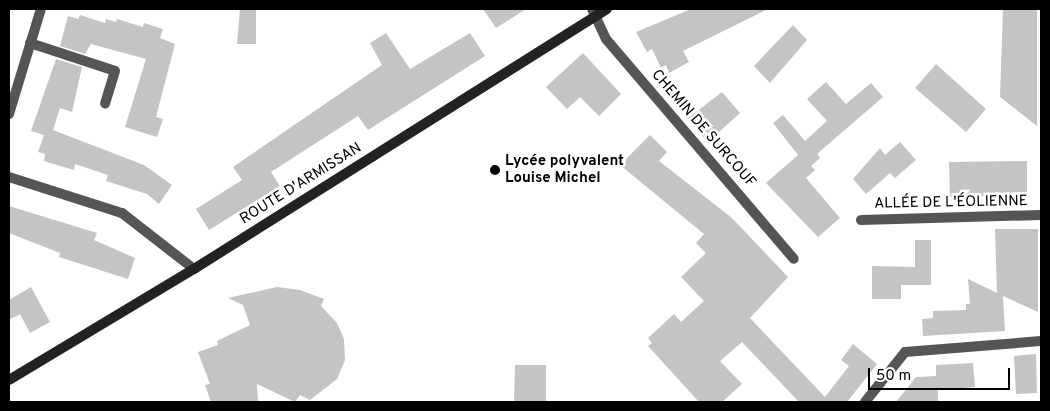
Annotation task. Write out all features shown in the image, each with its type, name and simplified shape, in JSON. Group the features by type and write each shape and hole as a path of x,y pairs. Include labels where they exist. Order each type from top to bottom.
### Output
{"street":[{"path":"9,114 41,9"},
{"name":"ROUTE D'ARMISSAN","path":"9,380 194,269 594,12 607,9"},
{"name":"CHEMIN DE SURCOUF","path":"594,12 606,39 794,259"},
{"path":"30,43 115,71 105,103"},
{"path":"9,177 122,213 194,269"},
{"name":"ALLÉE DE L'ÉOLIENNE","path":"861,220 1041,215"},
{"path":"865,402 905,352 1041,341"}],"building":[{"path":"240,9 256,9 256,44 237,44"},
{"path":"483,9 526,9 496,28"},
{"path":"691,9 768,9 683,51 689,62 669,73 666,65 661,68 652,49 647,52 636,32"},
{"path":"1003,9 1037,9 1037,126 1000,97"},
{"path":"80,15 105,23 106,19 116,22 117,19 143,27 144,23 163,29 160,38 175,44 156,117 163,119 157,137 125,127 146,59 91,44 85,54 60,46 68,16 78,19"},
{"path":"793,25 807,40 770,83 754,66"},
{"path":"386,33 410,69 470,33 485,56 368,130 358,116 271,172 280,186 209,230 196,209 242,180 233,167 382,65 370,43"},
{"path":"583,53 621,94 599,116 580,97 567,109 546,87"},
{"path":"56,59 82,67 72,112 60,108 53,130 144,165 172,185 159,204 147,194 106,181 108,175 75,164 74,170 44,161 45,154 38,152 44,135 31,131"},
{"path":"936,64 986,109 966,132 915,88"},
{"path":"826,82 846,104 871,83 883,97 817,154 820,158 811,166 815,170 806,178 840,218 818,237 766,183 798,155 773,123 783,115 805,141 827,121 807,99"},
{"path":"722,92 740,113 708,142 687,119"},
{"path":"650,135 667,152 659,161 732,218 788,277 750,318 825,397 849,366 841,360 853,344 877,364 847,402 799,402 742,342 720,361 742,384 722,402 699,402 648,346 652,343 648,338 674,314 681,322 704,301 681,277 706,253 696,243 704,234 620,165"},
{"path":"900,142 916,160 895,178 890,173 866,194 853,179 880,148 885,155"},
{"path":"1027,161 1027,195 950,197 949,162"},
{"path":"9,206 97,233 94,240 135,258 128,279 59,257 60,253 9,233"},
{"path":"995,229 1038,229 1038,312 1003,296 1005,331 923,336 922,319 933,318 933,311 966,310 966,304 970,304 968,279 997,293"},
{"path":"915,240 931,240 931,285 901,285 901,299 872,299 872,266 915,267"},
{"path":"31,287 50,322 30,333 20,314 9,320 9,300"},
{"path":"277,287 300,290 324,299 321,306 337,323 344,339 345,360 337,379 310,400 300,395 295,402 257,384 258,402 211,402 205,385 210,384 198,352 218,345 217,341 250,325 243,305 228,298"},
{"path":"1036,354 1037,393 1016,394 1014,356"},
{"path":"973,363 975,387 938,390 938,402 896,402 916,377 936,376 936,365"},
{"path":"515,365 546,365 546,402 514,402"}],"place":[{"name":"Lycée polyvalent Louise Michel","path":"495,170"}]}
